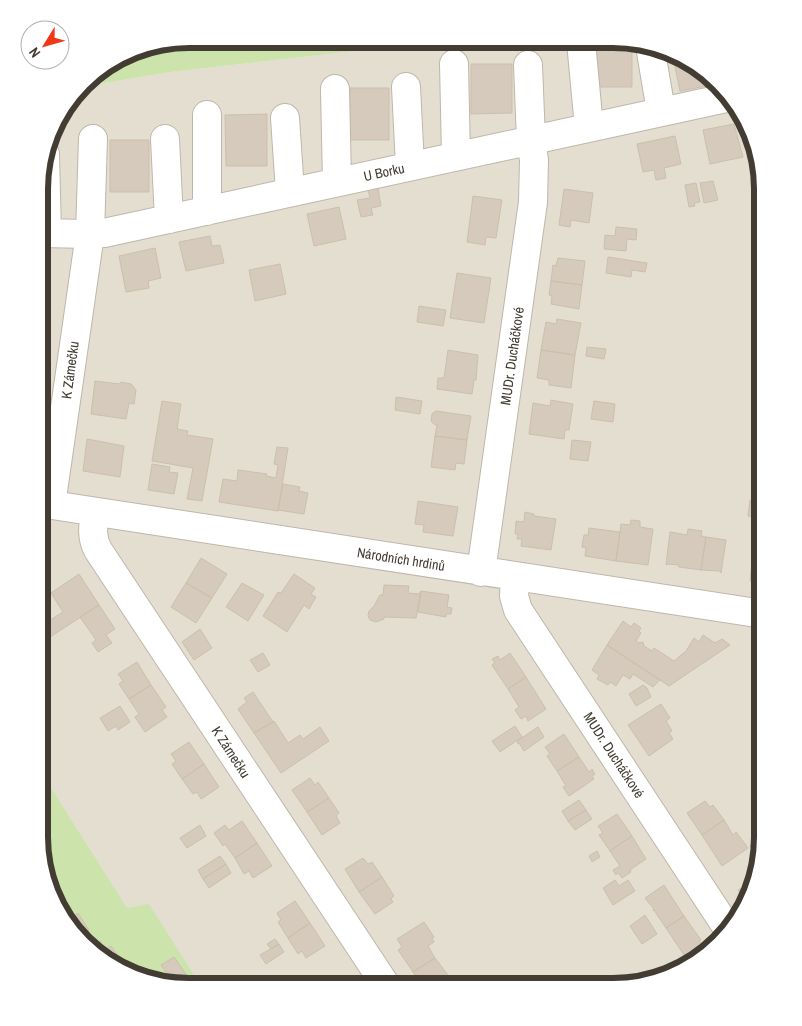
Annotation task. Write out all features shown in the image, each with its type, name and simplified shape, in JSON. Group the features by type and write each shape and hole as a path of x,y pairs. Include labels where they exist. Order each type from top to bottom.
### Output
{"street":[{"path":"582,48 589,127"},
{"path":"651,52 661,111"},
{"path":"454,64 456,156"},
{"name":"MUDr. Ducháčkové","path":"481,572 533,202 534,160 530,140 528,65"},
{"path":"406,87 410,166"},
{"path":"335,89 337,182"},
{"name":"U Borku","path":"48,233 104,233 721,99"},
{"path":"207,115 207,210"},
{"path":"285,118 290,192"},
{"name":"K Zámečku","path":"48,486 90,234 93,139"},
{"path":"165,139 169,219"},
{"name":"Národních hrdinů","path":"48,504 754,613"},
{"name":"K Zámečku","path":"95,512 92,531 94,543 98,550 380,978"},
{"name":"MUDr. Ducháčkové","path":"515,576 514,596 518,610 724,924"}],"shaded area":[{"path":"382,48 632,49 650,52 667,58 692,71 713,89 736,118 750,152 754,189 754,846 752,865 747,883 736,908 713,937 684,960 650,974 622,978 180,978 161,976 49,848 49,170 52,152 66,118 94,85 171,72"}],"green space":[{"path":"382,48 171,72 94,85 126,62 152,52 170,49"},
{"path":"48,783 127,908 149,904 196,978 161,976 126,964 110,955 77,923 66,908 52,874 48,837"}],"building":[{"path":"593,48 632,49 632,87 593,87"},
{"path":"674,62 692,71 709,86 680,91"},
{"path":"471,64 512,64 512,113 471,114"},
{"path":"350,88 389,88 389,140 350,140"},
{"path":"267,114 267,166 226,166 225,115"},
{"path":"734,124 743,157 710,164 703,130"},
{"path":"675,136 681,164 664,168 666,178 656,180 654,170 643,172 637,144"},
{"path":"110,140 149,140 149,192 110,192"},
{"path":"713,181 718,200 704,203 700,183"},
{"path":"696,183 700,202 694,203 695,206 689,207 685,185"},
{"path":"378,188 381,206 371,208 373,215 361,217 357,200 370,198 368,190"},
{"path":"564,189 593,193 589,223 571,220 570,227 559,225"},
{"path":"473,196 502,200 496,238 486,237 485,245 467,242"},
{"path":"339,207 346,239 314,246 307,214"},
{"path":"616,227 637,229 636,240 627,239 626,251 604,249 605,235 615,236"},
{"path":"210,236 212,246 220,245 224,263 186,271 179,242"},
{"path":"155,248 161,278 148,281 149,288 126,292 119,256"},
{"path":"608,257 647,263 645,272 632,270 631,277 606,273"},
{"path":"558,258 585,261 582,285 551,281 553,265 556,266"},
{"path":"280,264 286,294 255,301 249,270"},
{"path":"457,273 491,278 484,323 450,318"},
{"path":"551,281 582,285 579,309 551,304 552,296 549,295"},
{"path":"419,306 446,310 443,326 417,322"},
{"path":"557,319 581,323 575,355 541,350 546,322 556,324"},
{"path":"587,347 606,349 604,359 586,356"},
{"path":"448,350 478,355 476,380 474,380 472,394 437,389 438,378 444,378"},
{"path":"541,350 575,355 571,388 549,385 549,380 537,378"},
{"path":"95,381 131,384 136,390 134,404 129,403 126,419 91,414"},
{"path":"396,397 422,401 420,414 395,410"},
{"path":"551,400 573,404 569,430 565,430 564,439 529,434 533,403 550,406"},
{"path":"162,401 181,404 177,429 188,431 187,435 213,439 202,501 187,499 193,468 152,461"},
{"path":"594,401 615,404 613,422 591,419"},
{"path":"436,411 471,416 467,440 435,436 437,425 431,421 432,414"},
{"path":"435,436 467,440 464,464 456,463 455,470 431,467"},
{"path":"87,439 124,446 120,477 83,471"},
{"path":"572,440 591,442 588,461 570,459"},
{"path":"277,447 288,448 278,511 219,502 223,479 237,481 238,470 267,474 266,476 276,478 278,465 274,464"},
{"path":"152,464 170,467 169,472 178,473 174,494 148,490"},
{"path":"283,484 300,487 299,491 308,493 304,514 278,510"},
{"path":"750,500 754,501 754,517 748,516"},
{"path":"418,501 458,507 453,536 423,532 424,525 415,524"},
{"path":"525,512 534,514 534,516 556,519 551,550 521,546 522,539 517,539 518,534 515,534 516,521 524,522"},
{"path":"631,520 640,521 640,527 653,529 648,565 616,561 621,524 630,525"},
{"path":"589,528 620,532 616,561 585,556 586,548 582,547 584,535 588,535"},
{"path":"688,529 702,531 701,536 706,537 701,570 679,567 679,565 666,565 670,532 687,535"},
{"path":"706,537 726,540 721,573 720,571 701,570"},
{"path":"754,544 754,582 750,581"},
{"path":"201,558 227,574 212,598 186,583"},
{"path":"79,574 99,605 48,638 48,621 63,612 51,593"},
{"path":"294,574 315,588 311,594 316,597 309,609 304,605 287,632 263,616 278,592 281,593"},
{"path":"186,583 212,598 196,623 171,607"},
{"path":"242,583 264,595 248,621 226,607"},
{"path":"384,585 409,586 408,593 419,594 421,591 416,618 384,617 384,619 376,622 370,620 368,616 369,611 380,595 383,595"},
{"path":"421,591 449,595 447,607 452,608 451,614 446,614 446,617 418,612"},
{"path":"99,605 115,629 106,635 112,643 98,652 92,643 96,640 80,617"},
{"path":"623,621 631,627 634,623 641,628 639,631 641,633 636,641 639,643 643,642 644,646 652,651 654,648 674,661 686,651 694,638 699,642 703,635 715,643 722,639 730,645 669,686 607,645"},
{"path":"200,629 212,648 194,660 182,642"},
{"path":"607,645 660,680 653,687 633,674 630,679 623,675 616,686 610,682 608,685 597,679 599,675 592,670"},
{"path":"263,653 270,665 258,672 250,660"},
{"path":"510,653 526,677 508,689 492,665 495,663 492,659 498,656 500,660"},
{"path":"137,662 151,685 129,699 119,684 123,681 118,674"},
{"path":"526,677 546,709 528,721 526,716 521,719 515,710 519,707 508,689"},
{"path":"151,685 166,707 162,710 167,717 145,732 135,717 139,714 129,699"},
{"path":"643,685 647,688 651,697 636,706 629,694"},
{"path":"253,692 273,722 254,733 238,709 247,702 244,698"},
{"path":"661,704 670,718 666,721 672,731 669,733 673,739 649,756 628,725"},
{"path":"120,706 130,722 118,730 116,726 108,731 100,718"},
{"path":"274,721 288,743 300,735 303,739 320,727 329,741 281,773 254,733"},
{"path":"515,726 522,737 500,752 492,741"},
{"path":"538,727 544,737 524,751 517,741"},
{"path":"564,734 579,757 557,771 547,756 550,754 545,747"},
{"path":"189,742 204,764 182,779 172,764 176,761 171,754"},
{"path":"579,757 589,772 592,769 595,774 592,776 594,779 569,796 563,787 566,786 557,771"},
{"path":"204,764 219,787 201,799 197,792 193,794 182,779"},
{"path":"310,778 315,785 318,782 329,798 307,812 292,790"},
{"path":"329,798 339,813 336,816 340,823 322,835 307,812"},
{"path":"579,800 586,810 568,821 562,811"},
{"path":"705,801 710,807 713,805 724,820 702,835 687,813"},
{"path":"586,810 592,819 575,830 568,821"},
{"path":"617,814 632,836 610,851 599,835 603,833 598,826"},
{"path":"724,820 733,835 736,832 748,848 722,866 702,835"},
{"path":"242,821 257,843 235,858 214,833 225,825 229,830"},
{"path":"200,825 206,836 187,848 180,838"},
{"path":"632,836 646,859 622,878 618,873 616,875 613,870 620,866 610,851"},
{"path":"257,843 272,866 253,878 249,871 244,874 235,858"},
{"path":"597,851 600,857 592,862 589,856"},
{"path":"220,856 226,864 203,879 198,870"},
{"path":"363,858 368,864 372,862 382,877 359,892 345,869"},
{"path":"226,864 231,873 209,888 203,879"},
{"path":"382,877 394,896 391,899 393,902 375,914 359,892"},
{"path":"615,880 619,886 628,880 635,891 613,905 603,888"},
{"path":"664,885 684,916 666,928 645,898"},
{"path":"746,885 742,896 738,890"},
{"path":"295,901 310,923 288,938 278,922 281,920 277,913"},
{"path":"78,913 89,930 86,932 73,917"},
{"path":"645,915 657,934 642,944 630,926"},
{"path":"684,916 701,940 699,941 702,946 686,958 666,928"},
{"path":"424,922 434,937 432,938 434,942 428,946 435,958 413,972 398,950 402,947 397,939"},
{"path":"310,923 325,946 306,958 302,951 298,954 288,938"},
{"path":"275,939 279,944 271,949 267,944"},
{"path":"100,941 106,950 111,946 122,962 110,955 97,944"},
{"path":"279,944 284,952 266,964 260,955"},
{"path":"174,957 188,978 169,977 161,965"},
{"path":"435,958 450,978 417,978 413,972"}]}
